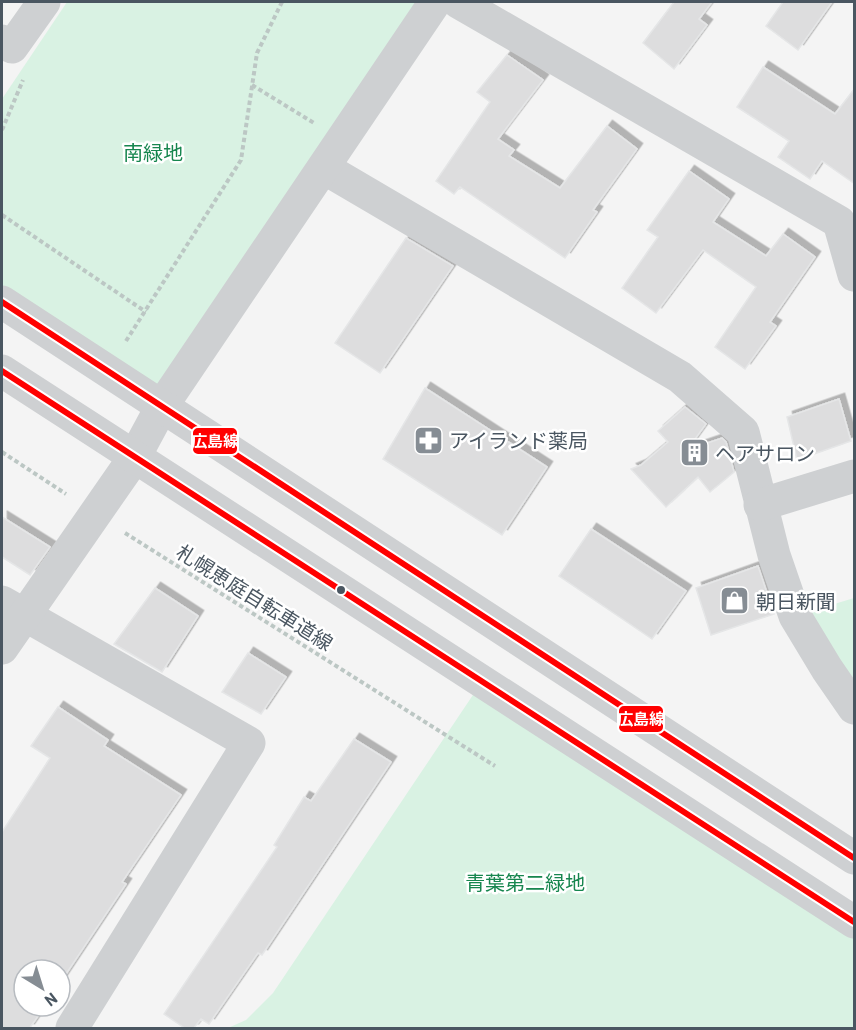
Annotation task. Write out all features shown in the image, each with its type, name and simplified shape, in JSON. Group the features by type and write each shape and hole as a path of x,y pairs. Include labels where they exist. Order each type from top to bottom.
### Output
{"street":[{"path":"2,41 12,47 44,2"},
{"path":"2,648 12,609 94,513 134,458 162,406 435,2"},
{"path":"458,2 847,219 855,275"},
{"path":"324,168 680,377 743,432 760,505 795,616 827,669 855,708"},
{"path":"2,302 855,858"},
{"path":"2,371 855,922"},
{"path":"760,505 855,476"},
{"path":"12,609 249,743 72,1029"}],"path":[{"path":"124,344 147,312 241,160 257,54 282,2"},
{"path":"252,85 343,140"},
{"path":"2,215 147,312"},
{"name":"札幌恵庭自転車道線","path":"2,452 94,513 495,766"}],"green space":[{"name":"南緑地","path":"67,2 435,2 162,406 2,286 2,99"},
{"path":"854,598 854,708 795,616"},
{"name":"青葉第二緑地","path":"483,680 854,922 854,1028 228,1028 246,1020 273,993"}],"building":[{"path":"674,2 712,2 699,19 707,25 674,69 643,43"},
{"path":"783,2 832,2 798,50 766,26"},
{"path":"507,55 543,80 498,139 514,150 509,156 560,188 607,126 637,149 593,210 597,212 565,258 460,187 454,194 436,181 490,102 477,92"},
{"path":"763,67 835,114 855,88 855,184 822,161 810,179 778,157 789,141 737,107"},
{"path":"689,171 729,199 713,222 766,256 783,234 815,257 770,322 776,326 745,369 715,347 756,287 703,250 656,313 622,288 658,237 647,230"},
{"path":"406,238 453,266 380,373 335,343"},
{"path":"425,388 547,467 502,535 383,459"},
{"path":"839,399 851,441 797,460 787,417"},
{"name":"ヘアサロン","path":"685,407 706,424 687,450 722,438 726,442 734,472 710,492 698,477 666,507 631,469 641,465 668,442 658,431"},
{"path":"2,517 50,547 30,575 2,557"},
{"path":"591,529 686,591 652,639 559,576"},
{"path":"758,566 774,614 711,635 696,588"},
{"path":"155,588 198,616 162,672 114,644"},
{"path":"248,653 286,677 261,714 222,692"},
{"path":"58,707 108,740 104,746 181,795 122,882 126,884 72,965 72,958 12,958 12,1018 37,1018 29,1029 2,1029 2,832 50,758 31,746"},
{"path":"354,739 391,762 262,955 258,953 209,1024 201,1019 193,1029 186,1029 164,1014 277,847 274,845 304,797 311,801"}],"transit line":[{"name":"広島線","path":"2,302 854,858"},
{"name":"広島線","path":"2,371 854,922"}],"place":[{"name":"アイランド薬局","path":"428,440"},
{"name":"ヘアサロン","path":"694,453"},
{"name":"朝日新聞","path":"735,601"}]}
